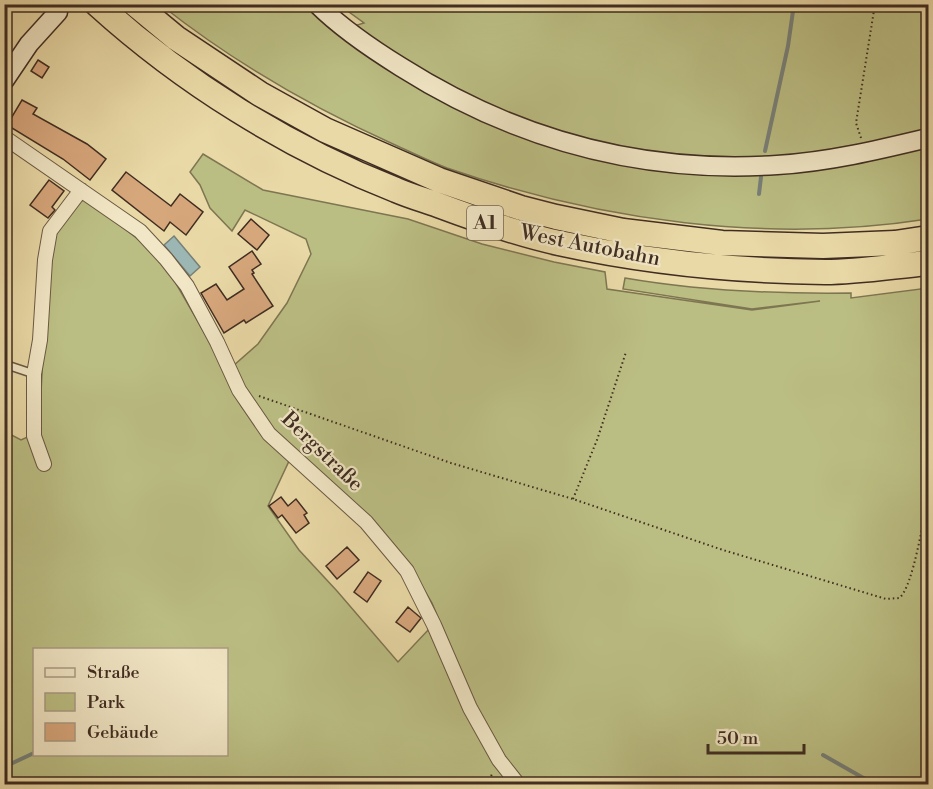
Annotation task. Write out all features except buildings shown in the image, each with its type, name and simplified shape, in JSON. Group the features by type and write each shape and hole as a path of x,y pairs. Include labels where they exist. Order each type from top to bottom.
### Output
{"highway":[{"name":"West Autobahn","path":"97,4 161,58 212,93 272,129 333,162 396,190 483,222 558,243 625,256 692,265 827,272 928,263"},
{"name":"West Autobahn","path":"135,4 176,38 260,94 325,130 439,180 521,208 623,231 722,243 823,246 896,243 928,238"}],"street":[{"path":"317,4 357,38 430,86 471,108 568,144 611,154 656,161 709,165 777,165 866,152 928,138"},
{"path":"4,81 30,44 58,12"},
{"name":"Bergstraße","path":"4,137 140,231 166,259 187,286 239,390 269,434 366,522 407,571 434,625 470,708 499,760 518,784"},
{"path":"44,464 34,436 34,374 40,340 45,260 50,231 81,190"}],"lane":[{"path":"4,364 34,374"}],"path":[{"path":"866,152 856,123 875,4"},
{"path":"573,499 597,440 626,352"},
{"path":"239,390 451,463 573,499 723,550 886,600 893,600 903,595 906,590 919,544 928,493"}],"green space":[{"path":"338,4 928,5 928,219 868,226 807,229 746,228 685,223 624,214 564,202 505,186 447,168 332,115 244,64 161,5 308,5 338,31 364,23"},
{"path":"203,154 263,190 408,219 482,244 605,272 607,289 752,310 820,301 752,309 623,289 625,278 738,291 851,293 851,298 928,288 928,784 523,784 511,770 476,708 432,603 413,571 263,418 232,367 258,344 287,303 311,254 306,239 245,210 232,231 210,208 200,185 190,172"},
{"path":"86,199 139,240 157,258 174,280 211,344 242,407 289,461 268,506 299,550 398,662 430,628 510,784 5,784 4,431 21,440 39,432 46,295 56,231 76,203"}],"water":[{"path":"174,236 200,267 190,276 164,245"}],"waterway":[{"path":"765,151 788,46 794,4"},
{"path":"759,194 761,177"},
{"path":"4,767 33,753"},
{"path":"823,755 874,784"}]}
